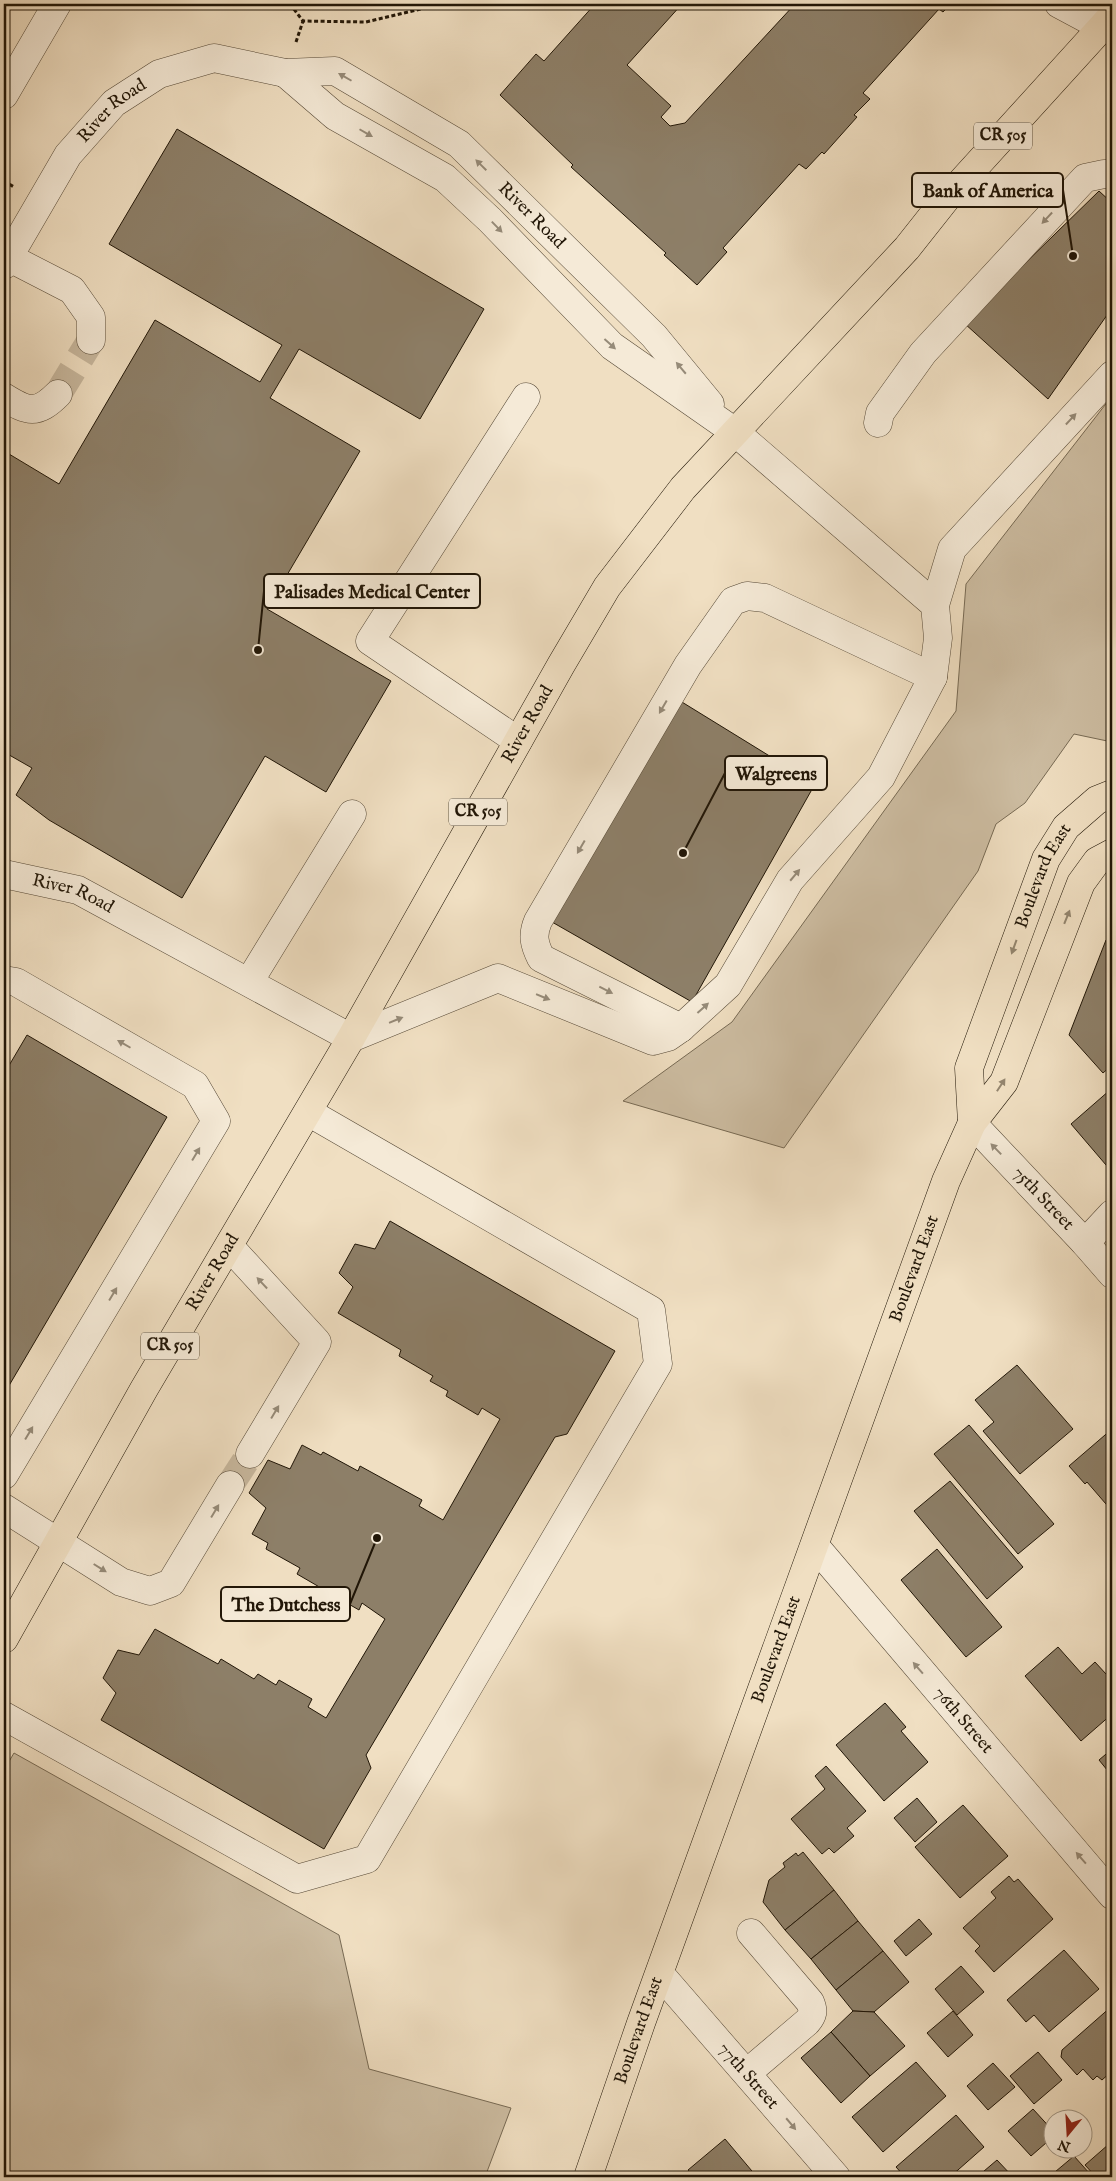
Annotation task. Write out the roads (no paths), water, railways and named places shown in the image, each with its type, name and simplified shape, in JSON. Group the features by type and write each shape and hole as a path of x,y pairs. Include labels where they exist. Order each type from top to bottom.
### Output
{"main road":[{"name":"River Road","path":"4,1638 144,1389 351,1038 607,587 683,488 907,248 945,200 1107,21"},
{"name":"Boulevard East","path":"972,1123 969,1068 1046,859 1066,827 1097,800 1112,794"},
{"name":"Boulevard East","path":"588,2177 641,2023 708,1843 946,1181 972,1123 1004,1082 1081,883 1097,861 1112,853"}],"street":[{"path":"4,95 58,4"},
{"path":"1059,4 1107,21"},
{"path":"1088,4 1107,21"},
{"name":"River Road","path":"6,261 68,155 114,103 159,74 214,58 286,73 335,71 459,144 654,336 734,432"},
{"name":"River Road","path":"286,73 335,116 445,178 490,220 612,346 734,432"},
{"path":"878,423 880,412 923,353 1085,178 1112,174"},
{"path":"6,261 72,290 92,317 91,340"},
{"path":"351,1038 498,978 653,1042 668,1037 681,1028 728,985 790,880 881,777 933,678 938,638 935,605 952,549 1112,375"},
{"path":"4,398 24,409 45,407 58,394"},
{"path":"518,741 370,642 526,397"},
{"path":"734,432 935,605"},
{"path":"681,1028 541,958 535,946 533,934 538,921 688,665 733,601 747,596 765,598 933,678"},
{"path":"249,982 352,814"},
{"name":"River Road","path":"4,874 78,890 351,1038"},
{"path":"4,980 16,982 196,1085 216,1121 4,1475"},
{"path":"4,1716 297,1879 367,1858 658,1364 651,1310 308,1112"},
{"name":"75th Street","path":"972,1123 1086,1243 1112,1274"},
{"path":"1086,1243 1112,1214"},
{"path":"228,1246 317,1342 250,1454"},
{"path":"4,1508 121,1582 150,1591 171,1583 230,1485"},
{"name":"76th Street","path":"815,1546 1112,1895"},
{"path":"747,2073 813,2016 813,2008 810,2002 751,1933"},
{"name":"77th Street","path":"660,1974 836,2177"}],"tunnel":[{"path":"58,394 91,340"},
{"path":"230,1485 250,1454"}],"place":[{"name":"Bank of America","path":"1073,256"},
{"name":"Palisades Medical Center","path":"258,650"},
{"name":"Walgreens","path":"683,853"},
{"name":"The Dutchess","path":"377,1538"}]}
